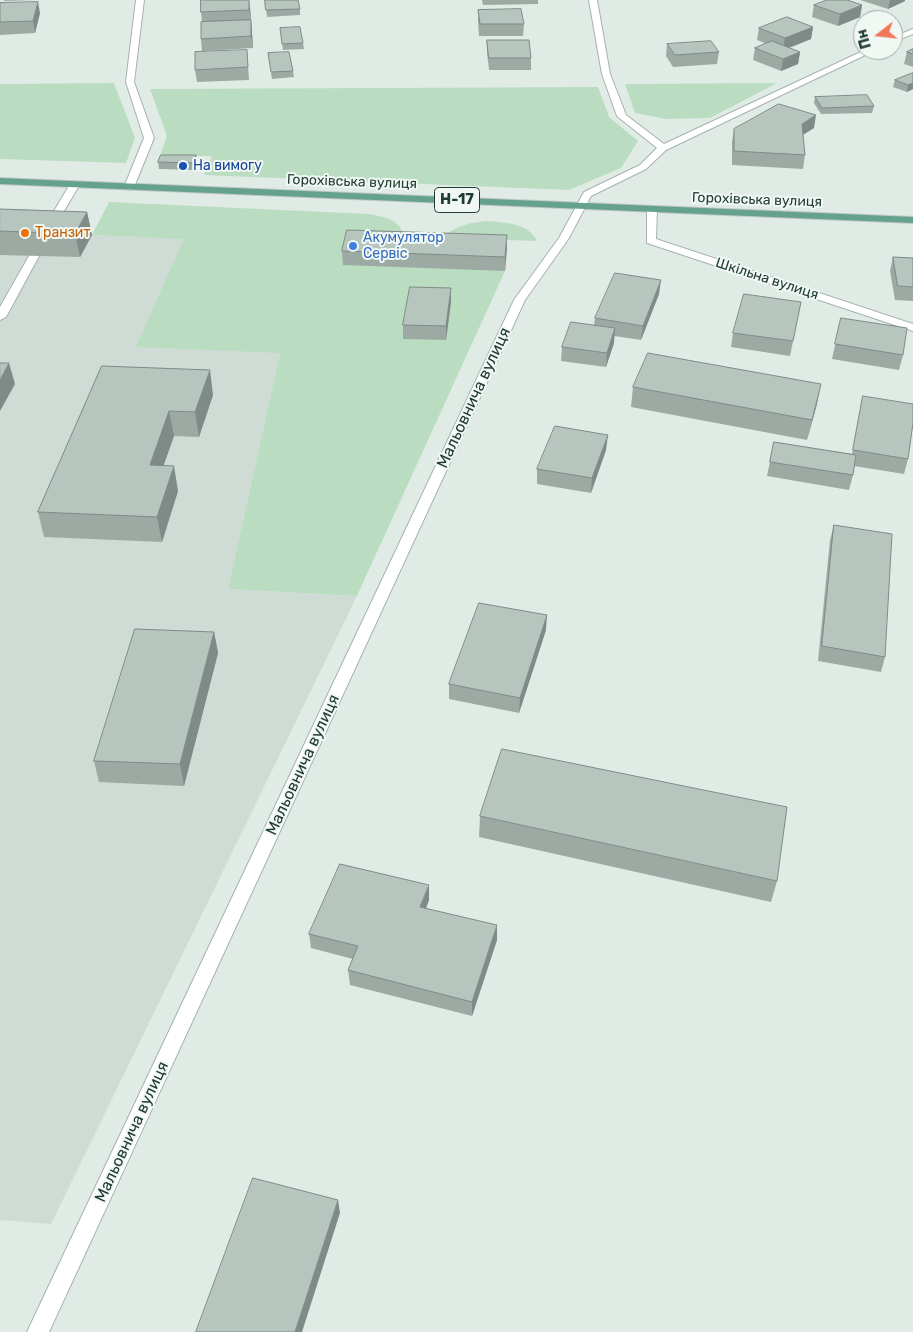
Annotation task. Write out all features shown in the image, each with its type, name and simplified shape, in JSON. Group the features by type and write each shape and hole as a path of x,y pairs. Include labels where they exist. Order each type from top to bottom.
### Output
{"main road":[{"name":"Горохівська вулиця","path":"0,181 913,220"}],"street":[{"path":"129,187 149,138 130,82 140,0"},
{"path":"593,0 606,74 622,116 663,148"},
{"name":"Мальовнича вулиця","path":"38,1332 520,300 564,238 587,194 643,168 663,148 853,59"},
{"path":"46,234 75,184"},
{"name":"Шкільна вулиця","path":"652,209 651,241 913,328"},
{"path":"0,317 34,256"}],"shaded area":[{"path":"0,232 184,238 280,353 228,589 357,596 51,1224 0,1220"}],"green space":[{"path":"114,83 135,138 126,163 0,159 0,84"},
{"path":"777,83 710,118 666,119 635,113 625,84"},
{"path":"598,87 609,117 638,141 621,168 569,190 204,175 212,156 160,156 167,136 150,89"},
{"path":"109,202 369,214 395,222 402,230 404,236 505,271 357,596 228,589 280,353 136,347 184,239 92,235"},
{"path":"486,221 522,227 528,230 537,241 443,238 458,227"}],"building":[{"path":"201,0 249,0 249,10 201,12"},
{"path":"265,0 298,0 300,9 266,10"},
{"path":"827,0 847,0 862,5 840,14 814,5"},
{"path":"38,2 33,21 0,22 0,3"},
{"path":"521,9 524,24 480,24 478,10"},
{"path":"787,17 813,27 785,38 759,28"},
{"path":"251,20 251,36 201,39 201,22"},
{"path":"300,27 303,43 282,44 280,28"},
{"path":"487,40 529,40 531,58 489,58"},
{"path":"711,41 719,52 675,55 667,44"},
{"path":"772,41 800,52 783,59 755,48"},
{"path":"247,50 248,67 195,70 195,52"},
{"path":"289,52 293,71 271,72 268,53"},
{"path":"913,73 913,83 908,85 895,80"},
{"path":"867,95 874,106 822,108 815,97"},
{"path":"779,104 816,115 802,124 805,155 734,151 734,129"},
{"path":"161,155 196,155 194,163 158,162"},
{"path":"0,209 87,212 75,234 0,231"},
{"path":"347,230 507,235 505,257 342,251"},
{"path":"893,257 913,258 913,287 898,286"},
{"path":"615,273 661,280 643,326 595,318"},
{"path":"410,287 451,288 446,326 403,325"},
{"path":"744,294 801,302 793,341 733,333"},
{"path":"841,318 907,328 903,355 835,344"},
{"path":"571,322 615,328 607,353 562,347"},
{"path":"648,353 821,384 812,420 633,387"},
{"path":"0,363 9,363 0,380"},
{"path":"102,366 210,370 195,412 169,411 150,465 174,466 157,517 38,512"},
{"path":"863,396 913,404 913,423 908,459 853,450"},
{"path":"555,426 608,435 592,478 537,469"},
{"path":"774,442 856,455 853,475 770,462"},
{"path":"834,525 892,534 885,657 822,646"},
{"path":"479,603 547,615 520,698 449,684"},
{"path":"135,629 214,632 180,764 94,761"},
{"path":"502,749 787,807 777,881 480,816"},
{"path":"340,864 429,885 420,907 497,925 472,1002 348,970 358,946 309,934"},
{"path":"253,1178 338,1200 295,1332 196,1332"}],"place":[{"name":"На вимогу","path":"183,166"},
{"name":"Транзит","path":"25,233"},
{"name":"Акумулятор Сервіс","path":"353,246"}]}
